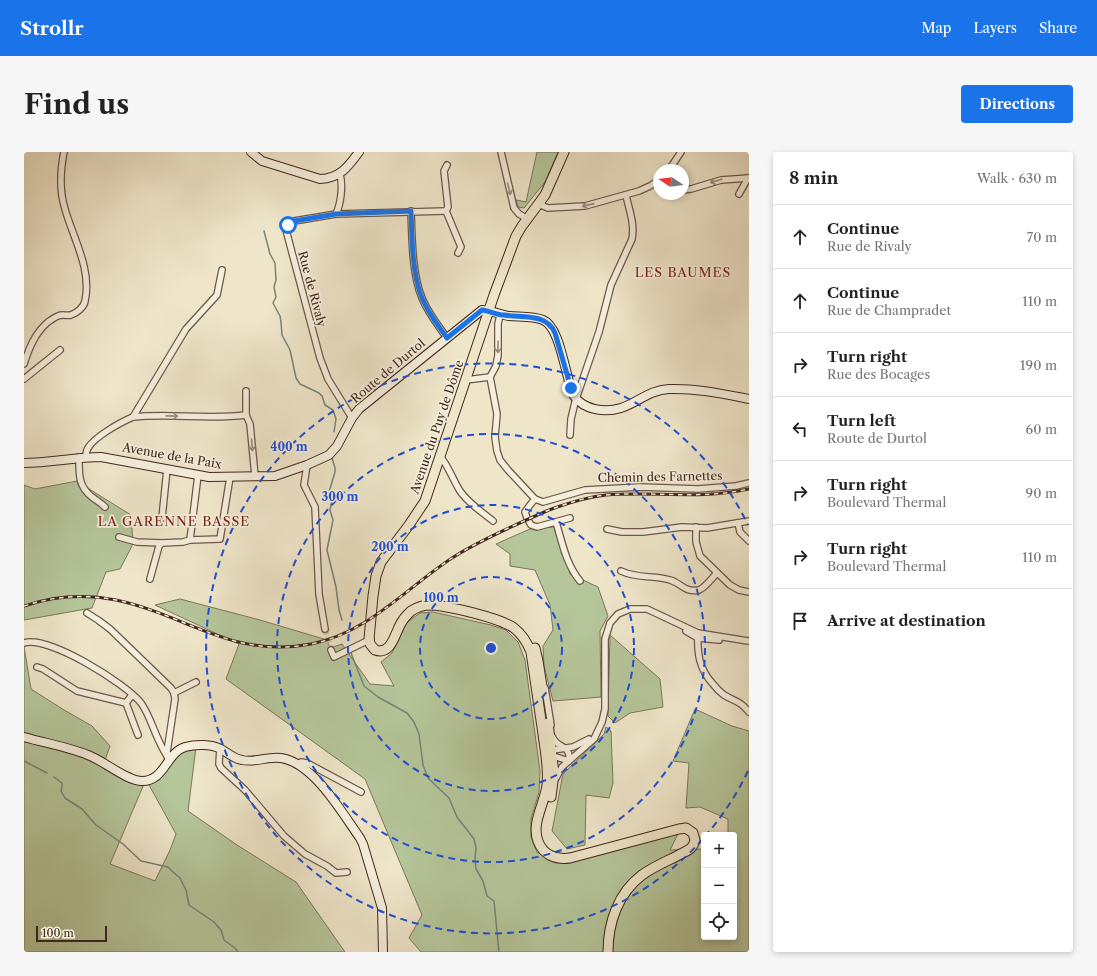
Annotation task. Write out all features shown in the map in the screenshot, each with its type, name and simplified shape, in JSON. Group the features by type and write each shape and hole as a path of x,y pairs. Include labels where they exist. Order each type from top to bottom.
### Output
{"main road":[{"path":"251,152 262,161 314,178 326,178 340,174 359,152"},
{"name":"Avenue du Puy de Dôme","path":"525,221 541,202 564,152"},
{"name":"Avenue du Puy de Dôme","path":"370,636 376,576 381,562 425,501 516,236 539,197 550,184"},
{"name":"Route de Durtol","path":"334,450 352,418 359,409 482,310 489,312"},
{"path":"489,312 500,315 535,318 544,320 550,324 555,333 571,388 576,399 589,408 604,410 622,408 650,393 664,390 692,389 749,399"},
{"name":"Avenue de la Paix","path":"24,463 60,461 82,457 111,458 198,475 230,477 275,476 307,465 325,457 334,450"},
{"path":"370,636 372,643 376,648 379,650 386,648 392,638 400,618 410,607 424,602 438,603 497,616 515,623 521,628 531,640 538,661 552,753 554,773 553,789 541,826 543,839 548,848 555,852 566,854 604,846"},
{"path":"370,636 370,644 375,650 383,652 387,650 402,620 411,611 423,606 440,606 496,619 514,628 521,634 527,642 530,652 548,768 546,790 536,827 537,837 542,849 553,857 562,859 680,823 688,823 692,825 700,843 693,852 647,876 628,894 621,906 617,918 612,938 612,952"},
{"path":"24,737 88,755 139,781 149,780 156,776 175,752 186,747 203,745 220,748 232,756 242,760 275,758 292,760 299,764 310,773 334,801 363,844 382,908 382,952"},
{"path":"608,952 612,919 625,892 635,881 651,869 691,848 695,842 696,834"}],"street":[{"path":"24,364 33,339 48,322 59,316 71,315 78,311 85,303 87,287 83,265 64,208 60,184 60,170 64,152"},
{"path":"501,152 512,204 525,221"},
{"path":"673,164 681,152"},
{"path":"447,165 444,171 448,207 446,212 461,247 458,253"},
{"path":"340,174 342,183 336,214 411,211 446,212"},
{"path":"689,189 721,180 749,178"},
{"path":"739,194 749,178"},
{"path":"541,202 548,208 585,206 626,195 653,184"},
{"path":"570,435 571,419 576,399 599,332 611,285 634,232 626,195"},
{"path":"411,211 414,266 421,297 432,318 447,338"},
{"name":"Rue de Rivaly","path":"336,214 294,221 288,225 286,230 320,358 328,379 352,418"},
{"path":"133,417 186,330 217,295 222,270"},
{"path":"500,315 498,324 498,355 496,366 490,377 496,414 495,437 500,460 535,499 525,512 531,525 537,527 570,518"},
{"path":"24,379 60,350"},
{"path":"466,380 490,377"},
{"path":"246,391 246,415 250,424 255,476"},
{"path":"105,506 84,490 80,483 82,457 92,443 121,422 133,417 150,416 231,417 246,415"},
{"path":"440,456 446,463 461,493 493,520"},
{"path":"307,465 304,485 315,507 319,594 325,629"},
{"path":"162,518 167,469"},
{"path":"190,540 198,475"},
{"path":"119,537 137,542 162,543 220,539 230,477"},
{"name":"Chemin des Farnettes","path":"535,499 542,502 585,490 640,487 698,489 736,486 749,483"},
{"path":"607,529 636,532 696,527 707,528 749,521"},
{"path":"556,522 572,571 580,581"},
{"path":"738,523 740,532 749,541"},
{"path":"696,527 696,542 699,554 704,562 734,588 749,592"},
{"path":"150,579 162,543"},
{"path":"621,571 632,576 669,580 684,589 696,590 701,589 717,573"},
{"path":"553,789 560,770 594,739 604,717 606,634 610,623 620,612 637,609 651,610 671,621 676,626 698,635 726,641 749,641"},
{"path":"87,613 110,629 168,684 174,693 174,706 167,752 169,760"},
{"path":"698,635 699,659 706,675 722,693 739,701 749,712"},
{"path":"331,650 334,656 370,636"},
{"path":"24,643 33,641 38,642 63,651 107,674 139,700 169,760"},
{"path":"538,661 545,687 553,738 559,745 568,749 570,754 569,761"},
{"path":"37,667 43,669 77,691 126,703"},
{"path":"174,693 196,682"},
{"path":"537,691 544,713 552,753 548,768"},
{"path":"126,703 132,695"},
{"path":"126,703 138,735"},
{"path":"552,753 583,743 597,733"},
{"path":"220,748 221,768 245,790 284,836 305,854 327,866 336,873 347,872"},
{"path":"552,753 569,761"},
{"path":"299,764 301,762 306,763 360,792"}],"green space":[{"path":"537,152 558,152 545,182 524,208 518,207 516,200 526,202"},
{"path":"77,481 78,485 81,484 131,515 133,544 120,569 106,572 92,608 24,620 24,485 35,489"},
{"path":"555,527 570,574 598,587 608,616 600,631 601,697 553,701 544,666 543,646 553,630 550,605 535,570 510,566 510,554 496,544 530,529"},
{"path":"180,599 260,620 327,640 330,648 342,644 370,684 394,686 381,662 392,653 406,623 420,613 433,612 491,625 506,630 518,642 525,660 540,771 539,792 531,819 531,837 537,852 549,860 564,863 679,832 670,850 701,849 701,940 737,940 737,832 728,832 728,819 700,807 686,808 689,763 673,761 695,709 732,726 749,731 749,952 421,952 409,938 422,915 365,779 226,679 239,644 155,605"},
{"path":"610,635 660,679 663,707 630,713 615,723 608,716"},
{"path":"24,647 31,689 92,726 110,746 104,763 144,784 110,864 155,881 176,834 149,785 162,773 178,751 196,747 188,811 237,845 296,882 345,952 24,952"},
{"path":"606,727 611,731 613,783 609,798 586,795 585,845 567,849 552,831 563,774 604,734"}],"waterway":[{"path":"264,231 270,254 275,263 276,280 274,287 276,297 273,303 280,316 282,335 290,350 296,378 300,384 319,393 322,396 325,405 333,410 336,419 334,432"},
{"path":"332,458 335,472 329,492 332,500 330,510 333,520 327,550 342,620"},
{"path":"351,653 364,686 378,697 407,713 414,722 419,734 423,765 428,778 449,798 457,817 474,839 476,848 476,869 483,881 487,896 494,901 499,952"},
{"path":"24,761 47,773"},
{"path":"54,777 62,783 61,791 65,798 82,809 96,825 123,844 141,861 168,867 180,878 186,890 189,905 214,922 221,930 224,940 238,952"}],"tunnel":[{"path":"325,629 331,650"}],"railway":[{"path":"24,606 58,598 104,598 142,607 233,641 257,646 283,647 311,644 331,638 368,620 463,551 500,532 556,507 584,499 606,495 695,495 749,489"}],"district":[{"name":"LES BAUMES","path":"683,272"},
{"name":"LA GARENNE BASSE","path":"174,521"}],"route":[{"path":"288,225 294,221 336,214 411,211 414,266 421,297 432,318 447,338 482,310 501,315 544,320 552,326 555,333 571,388"}]}
